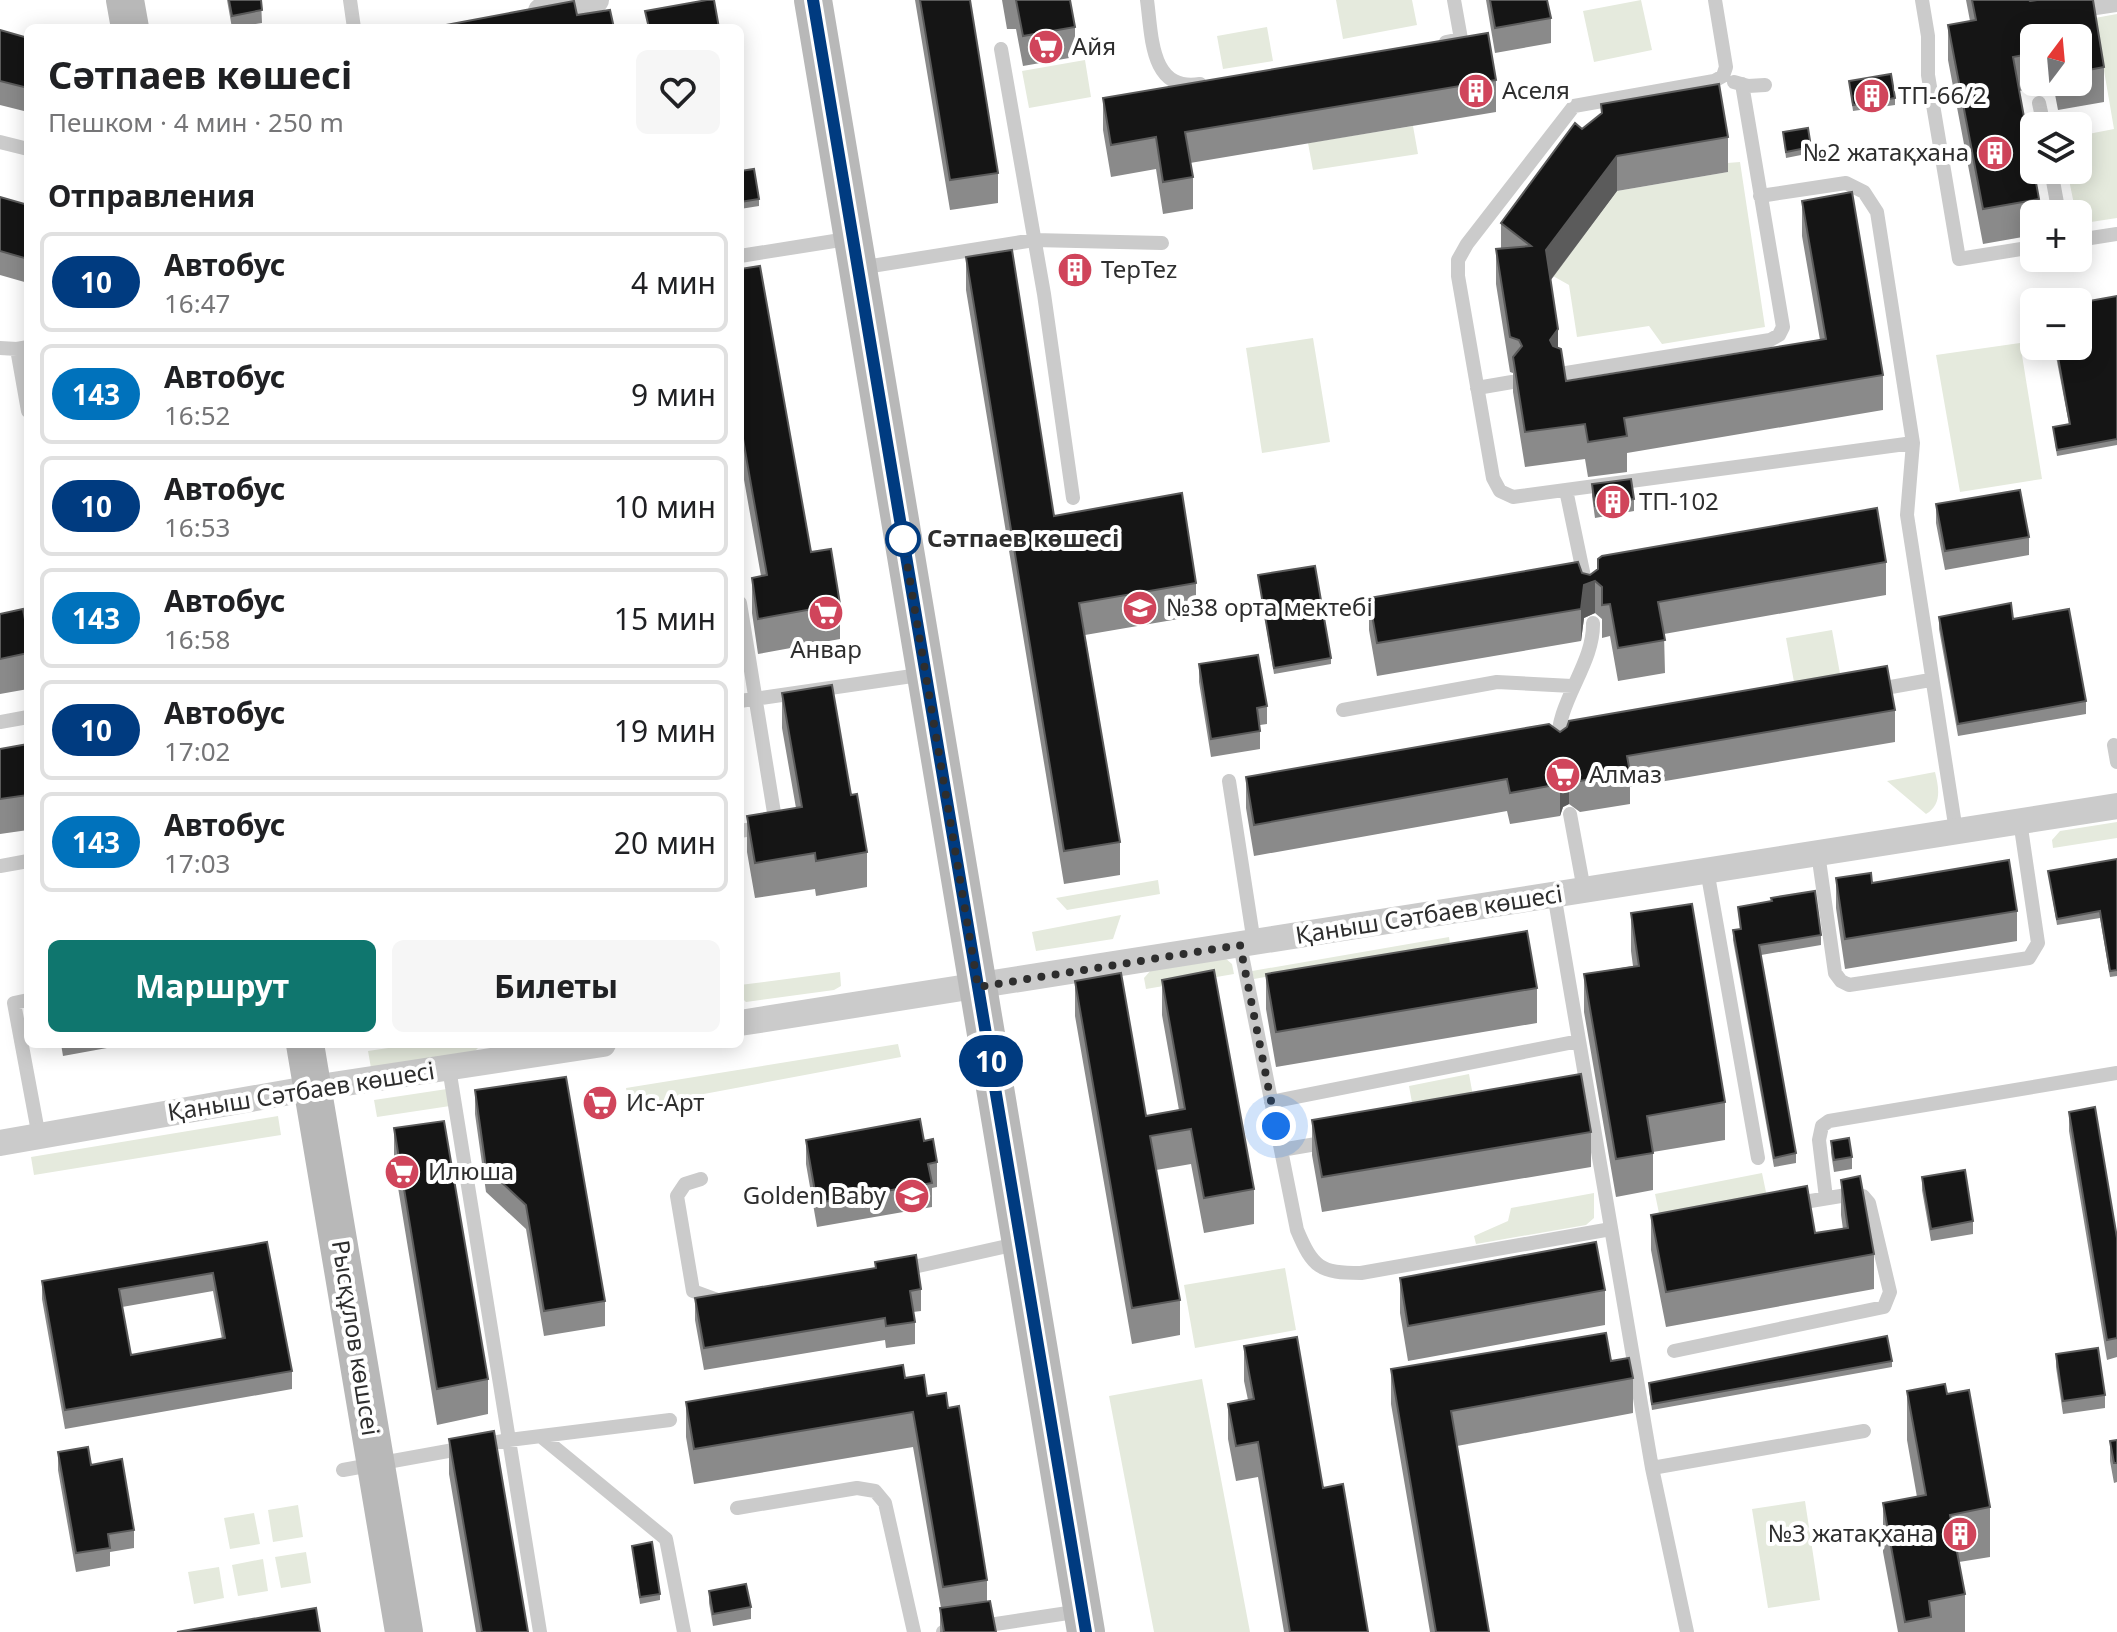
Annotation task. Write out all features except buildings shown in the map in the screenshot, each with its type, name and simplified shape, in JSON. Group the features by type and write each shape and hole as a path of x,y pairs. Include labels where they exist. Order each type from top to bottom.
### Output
{"street":[{"path":"125,0 129,24"},
{"path":"518,16 596,0"},
{"path":"813,0 1084,1622"},
{"name":"Қаныш Сәтбаев көшесі","path":"744,1022 2117,806"},
{"name":"Рысқұлов көшсеі","path":"306,1048 359,1467 404,1632"},
{"name":"Қаныш Сәтбаев көшесі","path":"0,1143 313,1088 577,1048"}],"lane":[{"path":"350,0 353,24"},
{"path":"1147,0 1157,66 1169,80 1187,86 1218,81"},
{"path":"1431,44 1461,39 1454,0"},
{"path":"1715,0 1726,67 1723,76 1714,81 1574,106 1467,244 1458,260 1458,276 1493,478 1500,491 1513,497 1913,443"},
{"path":"1922,0 1928,36 1928,75 1959,259 2020,249"},
{"path":"2091,6 2117,5"},
{"path":"1001,49 1073,498"},
{"path":"1723,76 1742,84 1765,85"},
{"path":"1560,374 1779,335 1783,327 1742,84"},
{"path":"2039,103 2041,112"},
{"path":"0,142 24,148"},
{"path":"1760,196 1846,183 1864,192 1877,212 1913,443 1907,515 1930,680 1956,831"},
{"path":"2092,238 2117,234"},
{"path":"744,256 856,253 1034,240 1162,243"},
{"path":"0,348 22,348 24,369"},
{"path":"1477,388 1512,382"},
{"path":"1566,490 1589,598"},
{"path":"1557,745 1564,705 1593,638 1593,623"},
{"path":"744,627 776,825 744,830"},
{"path":"744,700 926,674"},
{"path":"1854,693 1930,680"},
{"path":"1343,710 1497,682 1572,686"},
{"path":"0,722 24,718"},
{"path":"2114,745 2117,762"},
{"path":"1229,781 1247,944 1271,1102 1297,1230 1309,1259 1330,1273 1361,1273 1611,1229"},
{"path":"1570,814 1584,890"},
{"path":"1818,853 1835,973 1849,985 2029,958 2038,943 2020,821"},
{"path":"0,866 24,862"},
{"path":"1707,870 1758,1158"},
{"path":"1554,894 1579,1041 1581,1098 1611,1229 1652,1468 1687,1632"},
{"path":"24,1001 14,1003 39,1137"},
{"path":"1271,1102 1579,1041"},
{"path":"449,1068 540,1632"},
{"path":"1826,1198 1819,1140 1822,1126 1829,1121 2117,1073"},
{"path":"1281,1150 1348,1138"},
{"path":"701,1179 685,1184 677,1196 693,1291 731,1303 746,1300"},
{"path":"1674,1351 1884,1307 1890,1292 1869,1203 1863,1196 1853,1194 1779,1207"},
{"path":"885,1273 1021,1243"},
{"path":"359,1467 509,1440 670,1420"},
{"path":"1652,1468 1864,1431"},
{"path":"543,1438 666,1539 684,1632"},
{"path":"737,1508 857,1488 875,1491 885,1503 914,1632"},
{"path":"943,1632 1084,1622"}],"shaded area":[{"path":"1336,0 1412,0 1417,25 1343,39"},
{"path":"1641,0 1652,50 1594,62 1583,11"},
{"path":"2117,14 2117,218 2092,222 2092,200 2073,200 2070,184 2092,184 2092,133 2114,129 2095,18"},
{"path":"1267,27 1273,61 1223,69 1217,36"},
{"path":"1085,60 1091,97 1029,108 1022,71"},
{"path":"1413,126 1418,154 1313,170 1308,143"},
{"path":"1740,162 1765,327 1662,344 1649,326 1577,337 1569,285 1553,276 1617,191 1728,172 1727,163"},
{"path":"1313,338 1330,442 1262,453 1246,348"},
{"path":"2020,343 2020,360 2023,360 2042,479 1960,492 1936,355"},
{"path":"1832,630 1841,679 1796,693 1786,638"},
{"path":"1935,772 1937,801 1926,814 1887,781"},
{"path":"2117,822 2117,838 2053,848 2052,840 2060,831"},
{"path":"1158,880 1160,894 1067,910 1056,898"},
{"path":"1121,915 1113,939 1036,951 1032,932"},
{"path":"1449,937 1450,944 1254,979 1252,971"},
{"path":"1225,958 1232,964 1234,974 1146,989 1144,978 1151,970"},
{"path":"840,972 841,986 834,990 746,1002 744,984"},
{"path":"898,1044 901,1057 629,1108 626,1088"},
{"path":"388,1048 478,1048 474,1052 371,1068 368,1051"},
{"path":"1469,1074 1475,1107 1415,1119 1409,1086"},
{"path":"447,1089 450,1106 377,1117 374,1100"},
{"path":"278,1116 281,1135 34,1175 31,1157"},
{"path":"1762,1173 1767,1197 1660,1218 1655,1194"},
{"path":"1594,1193 1594,1218 1586,1225 1476,1244 1474,1236 1508,1221 1511,1208"},
{"path":"1285,1268 1296,1330 1195,1348 1184,1285"},
{"path":"1202,1379 1250,1632 1154,1632 1109,1396"},
{"path":"1805,1501 1820,1600 1768,1608 1752,1509"},
{"path":"298,1505 303,1537 273,1542 268,1510"},
{"path":"254,1513 260,1544 230,1549 224,1518"},
{"path":"306,1552 311,1583 281,1588 275,1557"},
{"path":"263,1559 268,1591 238,1596 232,1565"},
{"path":"219,1567 224,1598 194,1604 188,1572"}],"bus line":[{"name":"10","path":"813,0 1086,1632"}],"place":[{"name":"Айя","path":"1046,47"},
{"name":"Аселя","path":"1476,91"},
{"name":"ТП-66/2","path":"1872,96"},
{"name":"№2 жатақхана","path":"1995,153"},
{"name":"TepTez","path":"1075,270"},
{"name":"ТП-102","path":"1613,502"},
{"name":"Сәтпаев көшесі","path":"903,539"},
{"name":"№38 орта мектебі","path":"1140,608"},
{"name":"Анвар","path":"826,613"},
{"name":"Алмаз","path":"1563,775"},
{"name":"Ис-Арт","path":"600,1103"},
{"name":"Илюша","path":"402,1172"},
{"name":"Golden Baby","path":"912,1196"},
{"name":"№3 жатақхана","path":"1960,1534"}],"route":[{"path":"903,539 978,987 1240,945 1276,1126"}]}
